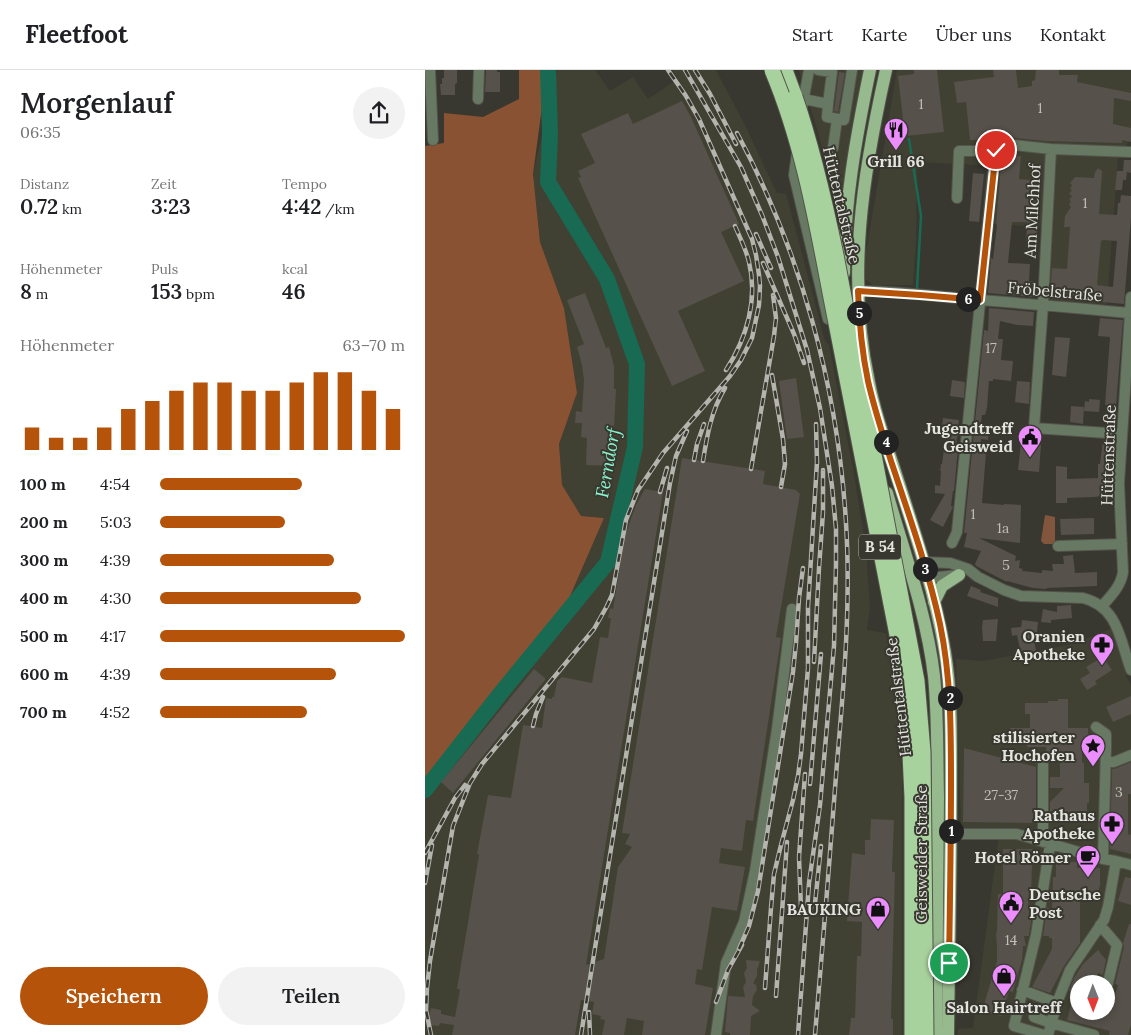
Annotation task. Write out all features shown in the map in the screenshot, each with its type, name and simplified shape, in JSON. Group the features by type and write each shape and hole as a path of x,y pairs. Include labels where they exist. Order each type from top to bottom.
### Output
{"highway":[{"name":"Hüttentalstraße","path":"772,70 784,101 813,204 896,631 904,682 912,797 912,1035"},
{"name":"Hüttentalstraße","path":"785,70 806,128 825,201 917,681 923,752 926,1035"}],"main road":[{"name":"Geisweider Straße","path":"870,70 851,171 844,243 844,287 847,328 856,384 912,574 934,674 937,717 938,822 936,1035"},
{"name":"Geisweider Straße","path":"885,70 865,184 858,245 858,291 868,382 935,602 948,674 951,717 948,1035"},
{"path":"935,602 942,586 959,575"},
{"path":"934,674 948,674"}],"street":[{"path":"430,70 433,140"},
{"path":"478,98 479,70"},
{"path":"809,70 799,123 795,175 823,297 872,542"},
{"path":"818,70 833,71 827,117 844,120 852,70"},
{"path":"804,100 828,104"},
{"path":"833,148 837,119"},
{"path":"952,543 957,532 996,143 1051,149 1131,152"},
{"name":"Am Milchhof","path":"1051,149 1034,428 1122,434"},
{"path":"957,198 959,151 995,151"},
{"name":"Fröbelstraße","path":"858,291 1043,304 1129,313"},
{"name":"Hüttenstraße","path":"1101,606 1118,587 1122,580 1123,572 1119,483 1131,297"},
{"path":"1058,546 1122,544"},
{"path":"912,574 923,562 950,563 968,569 978,577 1021,596 1083,598 1091,600 1101,606 1112,618 1119,632 1131,670"},
{"path":"912,574 928,577 959,575 978,577"},
{"path":"716,1035 726,963 744,922 755,871 777,728 792,609"},
{"path":"1096,727 1106,734 1103,859"},
{"path":"1106,762 1114,762 1131,755"},
{"path":"1043,765 1047,844 1035,935 1014,1026 1044,1035"},
{"path":"951,834 1017,834 1047,844 1131,865"},
{"path":"1048,1035 1057,1003 1070,970 1103,920 1116,861"},
{"path":"1100,925 1117,946 1110,975"},
{"path":"1022,990 1057,1003"},
{"path":"1035,1017 1094,1035"}],"shaded area":[{"path":"519,70 547,70 533,174 540,242 564,308 577,393 559,444 562,485 581,516 604,518 567,603 476,712 425,787 425,146 444,143 444,113 483,117 519,99"},
{"path":"557,70 595,70 610,91 633,77 648,99 678,79 672,70 716,70 745,125 777,193 786,194 825,341 829,345 854,474 866,550 870,607 867,630 886,633 894,675 902,778 902,1035 425,1035 425,787 604,518 581,516 562,486 559,444 577,393 564,308 540,242 533,174"},
{"path":"799,70 864,70 842,209 834,196 819,136"},
{"path":"897,70 1131,70 1131,138 1118,158 1107,304 1048,300 1040,227 994,224 998,166 917,162 916,239 913,285 873,285 865,279 865,258"},
{"path":"1045,515 1055,517 1055,544 1044,544 1041,541"},
{"path":"1113,628 1127,678 1131,685 1131,1035 958,1035 958,1029 973,1028 999,835 961,831 956,659 983,661 1073,644"}],"building":[{"path":"444,70 457,70 455,95 441,95 440,84 442,84 442,78 444,78"},
{"path":"486,70 497,70 497,72 500,72 500,92 485,92"},
{"path":"914,70 937,70 944,132 905,136 898,76 914,74"},
{"path":"993,70 1016,70 1018,88 1032,86 1036,70 1059,70 1059,75 1078,75 1077,82 1131,93 1131,101 1114,98 1113,124 1131,128 1131,142 1122,140 1122,143 1045,141 997,136 990,140 970,140 966,102 957,103 954,82 994,77"},
{"path":"839,72 845,73 838,112 834,111"},
{"path":"682,101 739,224 721,232 744,281 678,311 705,371 672,386 578,178 581,177 578,171 595,163 581,134 628,113 633,124"},
{"path":"1002,154 1021,156 1019,179 1040,181 1038,247 1026,247 1027,222 1012,222 1008,263 1030,264 1029,281 1036,282 1035,295 1032,297 988,293 991,258 993,259 997,225"},
{"path":"1124,160 1131,160 1131,173 1127,172 1126,180 1123,180 1122,190 1115,190 1117,171 1123,171"},
{"path":"1098,168 1102,171 1099,214 1117,215 1121,195 1131,196 1124,304 1050,297 1052,268 1067,269 1070,227 1064,227 1065,216 1071,207 1069,205 1071,201 1069,200 1072,196 1069,194 1072,190 1070,189 1072,185 1070,183 1075,177 1094,178","holes":["1101,241 1117,241 1113,287 1097,285"]},
{"path":"973,173 984,174 979,222 969,221"},
{"path":"585,293 606,348 609,347 614,366 614,389 616,389 612,466 586,465 587,438 581,437 582,423 575,423 576,411 582,412 584,380 577,347 584,344 567,300"},
{"path":"989,308 1034,312 1033,326 1000,321 998,339 1003,339 1001,360 1013,361 1011,381 993,379 993,381 989,381 987,408 985,415 982,415 980,429 989,430 988,440 981,439 980,452 986,453 982,503 1021,505 1020,543 979,538 1016,556 1015,561 1020,560 1019,568 1023,569 1022,571 1042,573 1042,570 1053,571 1052,564 1064,564 1063,556 1073,555 1075,573 1097,572 1097,586 1046,589 1007,582 976,566 975,564 981,551 964,547 967,533 964,533 984,330 988,331"},
{"path":"1100,318 1123,320 1116,406 1105,405 1110,337 1098,336"},
{"path":"1055,337 1070,338 1066,377 1052,375"},
{"path":"796,378 804,437 787,439 779,381"},
{"path":"952,380 965,382 964,398 950,396"},
{"path":"1017,381 1030,382 1029,404 1015,402"},
{"path":"1089,399 1100,400 1099,412 1084,411 1085,401 1089,402"},
{"path":"1071,406 1084,407 1083,424 1070,422"},
{"path":"943,418 959,420 958,428 961,428 960,435 957,437 956,448 958,448 951,506 953,507 943,527 930,520 945,494 935,493 935,485 940,486 940,471 947,427 942,426"},
{"path":"1103,440 1114,441 1111,495 1067,498 1067,503 1056,503 1056,466 1067,467 1067,479 1098,478 1098,464 1100,464"},
{"name":"Jugendtreff Geisweid","path":"1021,443 1041,445 1039,472 1018,470"},
{"path":"682,458 765,471 763,484 796,490 800,494 776,637 781,638 753,821 746,820 742,851 721,848 719,863 745,867 737,911 712,907 702,970 697,969 695,984 713,988 705,1035 642,1035 644,1021 627,1018 624,1035 602,1035 605,1020 600,1019 601,1016 592,1014 594,1002 581,1000 575,1035 452,1035 454,1025 440,1023 439,1026 430,1025 429,1016 431,1008 441,1010 441,1014 455,1017 460,989 457,989 479,855 477,854 488,795 511,798 523,725 542,728 546,698 552,699 554,697 557,681 562,677 592,683 600,637 608,638 611,618 608,618 610,608 613,609 625,535 636,505 645,489 663,492 586,965 604,959 618,867 632,847 625,844 630,834 622,833"},
{"path":"1094,518 1094,534 1061,535 1060,519"},
{"path":"971,586 981,590 980,592 998,598 998,607 967,596"},
{"path":"1071,605 1072,618 1051,620 1051,623 1041,622 1043,609 1057,612 1057,606"},
{"path":"998,619 996,641 983,641 983,620"},
{"path":"1022,620 1038,622 1037,632 1033,632 1036,651 1021,654 1017,635 1012,636 1011,628 1021,627"},
{"path":"1104,633 1110,649 1099,653 1093,637"},
{"path":"1103,657 1112,670 1095,681 1097,684 1087,690 1080,679 1090,673 1086,667"},
{"path":"534,669 545,680 453,793 441,782"},
{"path":"1131,696 1131,714 1113,722 1106,707"},
{"path":"1058,699 1068,699 1068,728 1088,728 1088,738 1090,738 1090,745 1082,745 1084,783 1089,783 1089,803 1087,803 1087,814 1077,814 1077,820 1050,819 1050,802 1064,788 1050,788 1050,777 1060,777 1060,759 1046,759 1046,747 1008,745 1010,728 1030,728 1030,714 1025,714 1025,703 1048,703 1048,701 1058,701"},
{"path":"964,748 1036,767 1036,823 963,822"},
{"path":"1131,762 1131,794 1128,794 1128,834 1131,835 1131,854 1110,849 1112,769"},
{"name":"BAUKING","path":"871,819 894,820 892,872 895,872 891,1019 893,1019 893,1035 849,1035 851,1018 855,1018 857,956 861,956 862,922 847,921 852,853 865,855 865,840 870,840"},
{"path":"1003,849 1037,849 1037,864 1032,864 1031,895 1029,895 1028,909 1033,909 1029,936 1024,936 1026,946 1023,946 1022,960 1013,992 1009,991 1001,1016 982,1011 997,961 998,894 1003,894"},
{"path":"1056,862 1077,862 1077,868 1100,868 1100,885 1097,897 1080,893 1080,943 1064,966 1050,993 1032,987 1052,949 1052,938 1043,936 1047,908 1052,908 1053,877 1056,877"},
{"path":"1125,877 1131,878 1131,905 1118,901"},
{"path":"1129,924 1131,924 1131,1025 1128,1035 1109,1035 1110,1031 1067,1020 1070,1009 1070,1020 1115,1020 1115,995 1118,985 1115,984 1124,947 1123,943"},
{"path":"1098,950 1106,960 1103,975 1098,973 1097,975 1076,975 1083,964"},
{"path":"746,960 760,961 757,976 753,983 756,985 757,990 753,996 752,1005 760,1011 751,1016 750,1035 730,1035 730,1033 725,1032 728,996 745,997 743,987 746,982 744,973 747,968"}],"waterway":[{"name":"Ferndorf","path":"425,790 500,694 608,562 635,447 637,364 607,279 548,182 550,134 548,70"},
{"path":"909,139 921,216 917,288"}],"railway":[{"path":"431,1035 426,1010 430,961 453,826 470,783 482,764 594,629 612,595 626,520 638,490 663,453 730,376 741,360 752,338 759,305 760,286 752,239 699,119 668,70"},
{"path":"685,70 741,167 778,257 807,350 820,408 832,486 836,529 834,646 820,805 809,883 798,1035"},
{"path":"695,70 736,144"},
{"path":"737,133 760,178 798,273 813,322 825,372 842,472 848,583 846,643 815,1035"},
{"path":"726,370 745,332 749,318 752,290 748,257 735,226"},
{"path":"756,234 771,268"},
{"path":"763,263 794,334 804,363"},
{"path":"751,469 774,336 776,318 773,295"},
{"path":"772,375 783,439 785,464 781,487"},
{"path":"703,461 713,415 725,388"},
{"path":"694,460 704,424"},
{"path":"765,988 774,874 793,800 801,754 808,668 808,607 817,462 816,424"},
{"path":"581,1035 670,483 676,456 687,431"},
{"path":"660,492 667,468"},
{"path":"814,662 823,512 823,470"},
{"path":"739,949 749,926 758,891 793,672 803,568"},
{"path":"810,784 821,654"},
{"path":"533,726 543,697"},
{"path":"801,909 799,857 805,774"},
{"path":"425,853 455,798 465,785"},
{"path":"776,996 787,842"},
{"path":"425,883 432,845"},
{"path":"814,913 821,846"},
{"path":"716,1002 728,970 742,945"},
{"path":"589,1012 590,1035"}],"place":[{"name":"Grill 66","path":"896,151"},
{"name":"Jugendtreff Geisweid","path":"1030,458"},
{"name":"Oranien Apotheke","path":"1102,666"},
{"name":"stilisierter Hochofen","path":"1093,767"},
{"name":"Rathaus Apotheke","path":"1112,845"},
{"name":"Hotel Römer","path":"1088,878"},
{"name":"Deutsche Post","path":"1011,924"},
{"name":"BAUKING","path":"878,930"},
{"name":"Salon Hairtreff","path":"1004,997"}],"route":[{"path":"949,963 951,717 945,651 928,577 868,382 858,306 858,291 980,300 996,150"}]}
